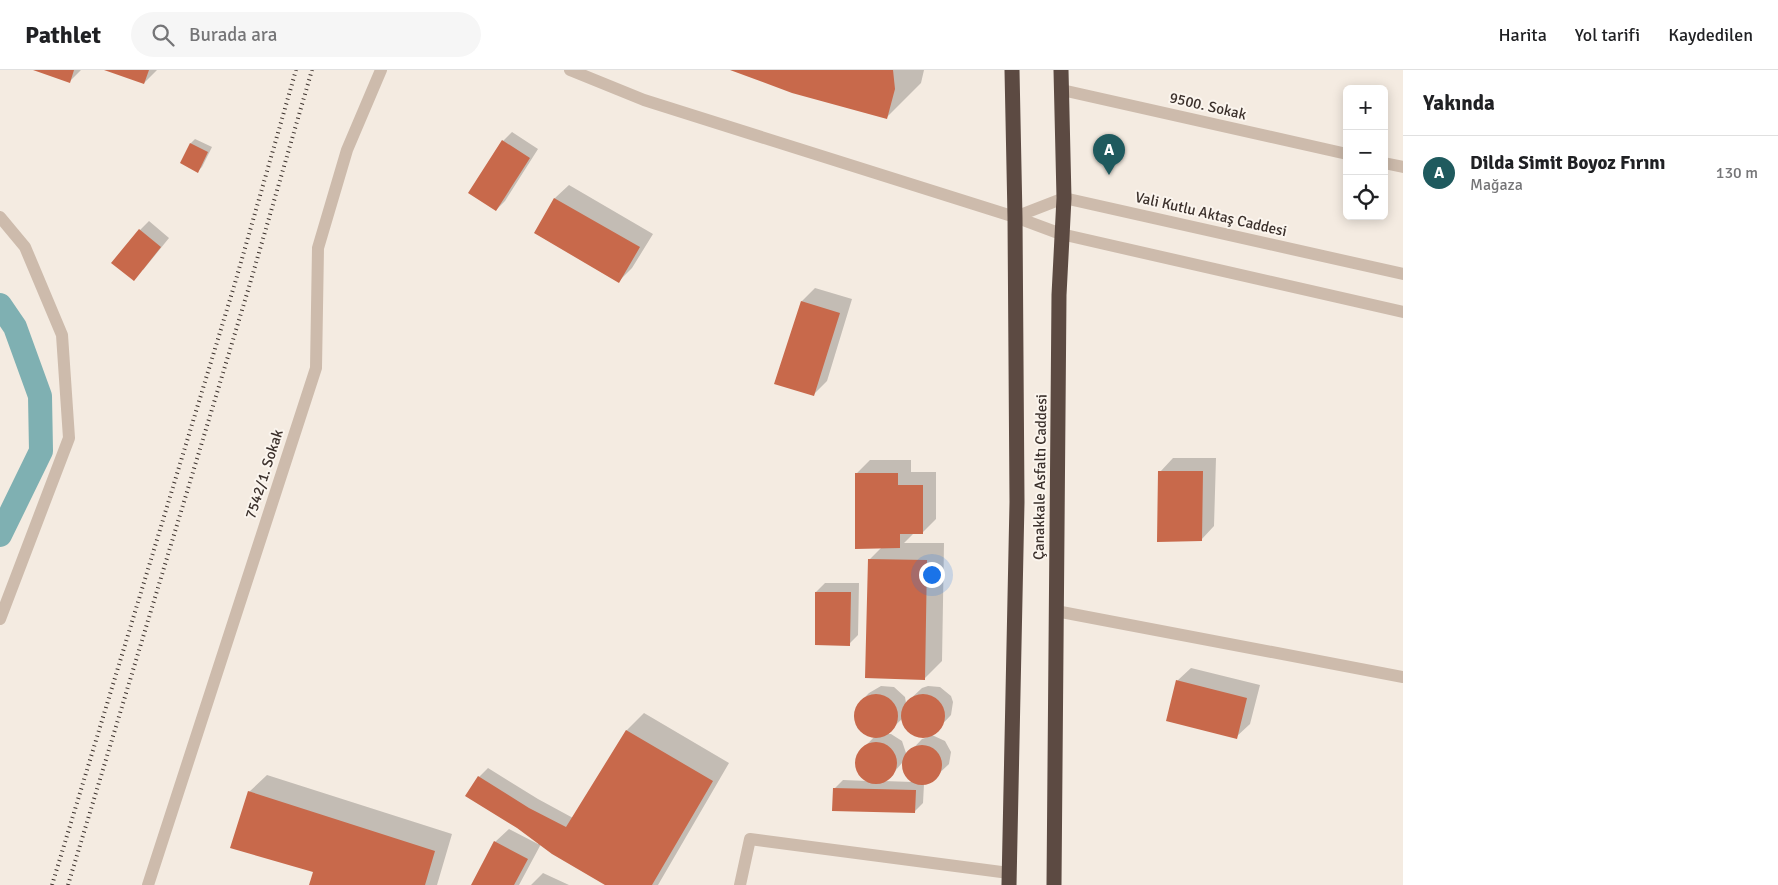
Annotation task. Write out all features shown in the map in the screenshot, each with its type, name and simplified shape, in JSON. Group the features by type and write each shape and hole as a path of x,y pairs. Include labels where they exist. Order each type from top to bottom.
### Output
{"highway":[{"name":"Çanakkale Asfaltı Caddesi","path":"1009,879 1016,502 1015,217 1012,70"},
{"name":"Çanakkale Asfaltı Caddesi","path":"1054,885 1061,234 1064,198 1061,70"}],"street":[{"name":"7542/1. Sokak","path":"148,885 316,368 318,248 347,150 381,70"},
{"path":"570,70 644,100 1015,217 1061,234 1403,312"},
{"name":"9500. Sokak","path":"1062,90 1343,153"},
{"path":"1388,164 1403,167"},
{"path":"1015,217 1064,198"},
{"name":"Vali Kutlu Aktaş Caddesi","path":"1064,198 1403,274"},
{"path":"0,217 25,248 62,335 69,438 0,619"},
{"path":"1056,611 1403,677"},
{"path":"740,885 750,839 1009,879"}],"building":[{"path":"33,70 74,70 70,83"},
{"path":"104,70 149,70 144,84"},
{"path":"730,70 893,70 895,89 887,119 792,93"},
{"path":"502,140 530,158 496,211 468,193"},
{"path":"190,143 208,152 198,173 180,163"},
{"path":"554,198 640,247 619,283 534,233"},
{"path":"139,229 161,247 134,281 111,263"},
{"path":"801,301 840,313 814,396 774,384"},
{"path":"1158,471 1203,471 1202,541 1157,542"},
{"path":"855,473 898,473 898,485 923,485 923,534 900,534 900,548 855,549"},
{"path":"868,559 927,560 925,680 865,678"},
{"path":"815,592 851,592 850,646 815,645"},
{"path":"1176,680 1247,698 1237,739 1166,721"},
{"path":"880,694 892,700 897,707 897,725 892,732 885,737 872,738 864,735 857,728 854,712 857,704 864,697"},
{"path":"923,694 935,698 941,704 945,716 941,728 935,734 923,738 911,734 905,728 901,716 905,704 911,698"},
{"path":"626,730 713,781 652,885 605,885 552,854 517,828 465,796 478,776 529,808 566,827"},
{"path":"872,742 880,742 891,748 897,763 891,778 880,784 872,784 861,778 855,767 855,759 861,748"},
{"path":"926,745 933,748 939,754 942,765 941,773 933,782 926,785 918,785 911,782 903,773 902,761 905,754 914,746"},
{"path":"833,788 916,790 915,813 832,811"},
{"path":"248,791 435,851 425,885 309,885 313,872 230,848"},
{"path":"494,841 528,859 514,885 471,885"}],"waterway":[{"path":"0,305 15,327 40,396 41,451 0,535"}],"railway":[{"path":"52,885 235,283 296,70"},
{"path":"68,885 249,287 312,70"}],"place":[{"name":"Dilda Simit Boyoz Fırını","path":"1109,175"}]}
